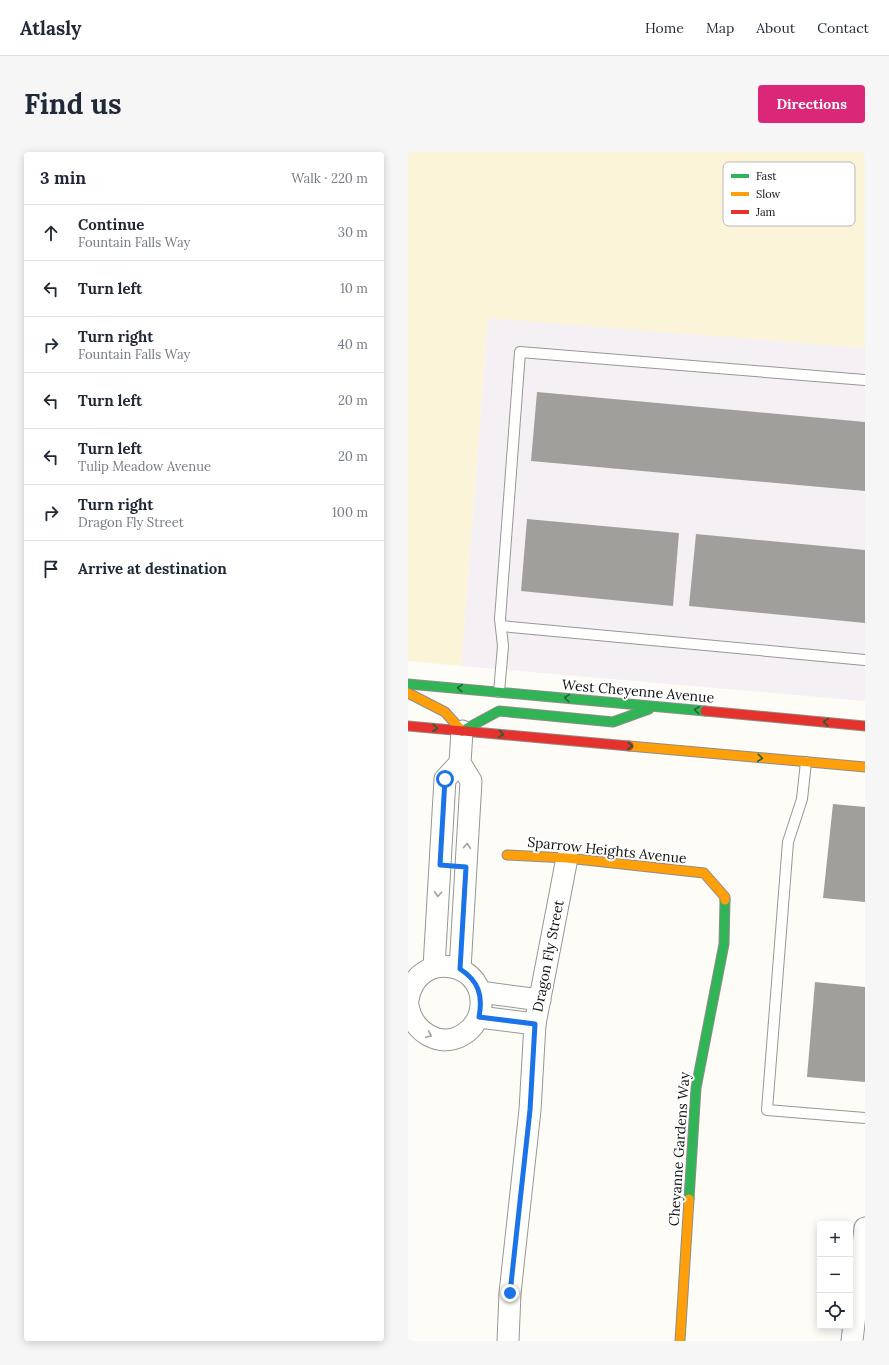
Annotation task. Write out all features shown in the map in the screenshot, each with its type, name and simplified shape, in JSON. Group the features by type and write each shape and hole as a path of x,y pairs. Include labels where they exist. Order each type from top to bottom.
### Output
{"main road":[{"name":"West Cheyenne Avenue","path":"408,684 865,726"},
{"path":"408,693 445,712 462,731"},
{"path":"462,731 499,711 613,722 657,707"},
{"path":"408,726 865,767"},
{"name":"Sparrow Heights Avenue","path":"507,854 567,858 704,873"},
{"name":"Cheyanne Gardens Way","path":"680,1341 696,1088 724,944 725,897 704,873"}],"street":[{"path":"460,969 471,781 460,763 462,731"},
{"path":"434,967 445,779 460,763"},
{"name":"Dragon Fly Street","path":"508,1341 510,1293 530,1110 535,1024 567,858"},
{"path":"408,1000 412,984 418,977 434,967 452,966 469,975 476,983 480,992 481,1005 479,1017 464,1034 443,1040 432,1037 414,1024 409,1013 408,1005"},
{"path":"480,992 540,1000"},
{"path":"479,1017 535,1024"},
{"path":"852,1341 865,1228"}],"lane":[{"path":"499,692 503,646 500,619 520,352 865,380"},
{"path":"501,626 865,660"},
{"path":"806,762 802,799 788,842 767,1110 865,1118"},
{"path":"440,865 466,867"}],"shaded area":[{"path":"488,317 865,348 865,701 461,666"}],"sand":[{"path":"408,152 865,152 865,348 488,318 461,666 408,661"}],"building":[{"path":"537,392 865,422 865,491 531,461"},
{"path":"527,519 679,533 673,606 521,591"},
{"path":"696,534 865,550 865,623 689,606"},
{"path":"833,804 865,807 865,902 823,898"},
{"path":"815,982 865,987 865,1082 807,1077"}],"traffic: fast":[{"path":"408,684 705,711"},
{"path":"462,731 499,711 613,722 649,709"},
{"path":"689,1199 696,1088 724,944 725,900"}],"traffic: slow":[{"path":"408,693 445,712 462,731"},
{"path":"629,746 865,767"},
{"path":"507,855 567,858 704,873 725,897 725,900"},
{"path":"680,1341 689,1199"}],"traffic: jam":[{"path":"705,711 865,726"},
{"path":"408,726 629,746"}],"route":[{"path":"445,779 440,865 466,867 460,969 469,975 476,983 480,992 481,1005 479,1017 535,1024 530,1110 510,1293"}]}
